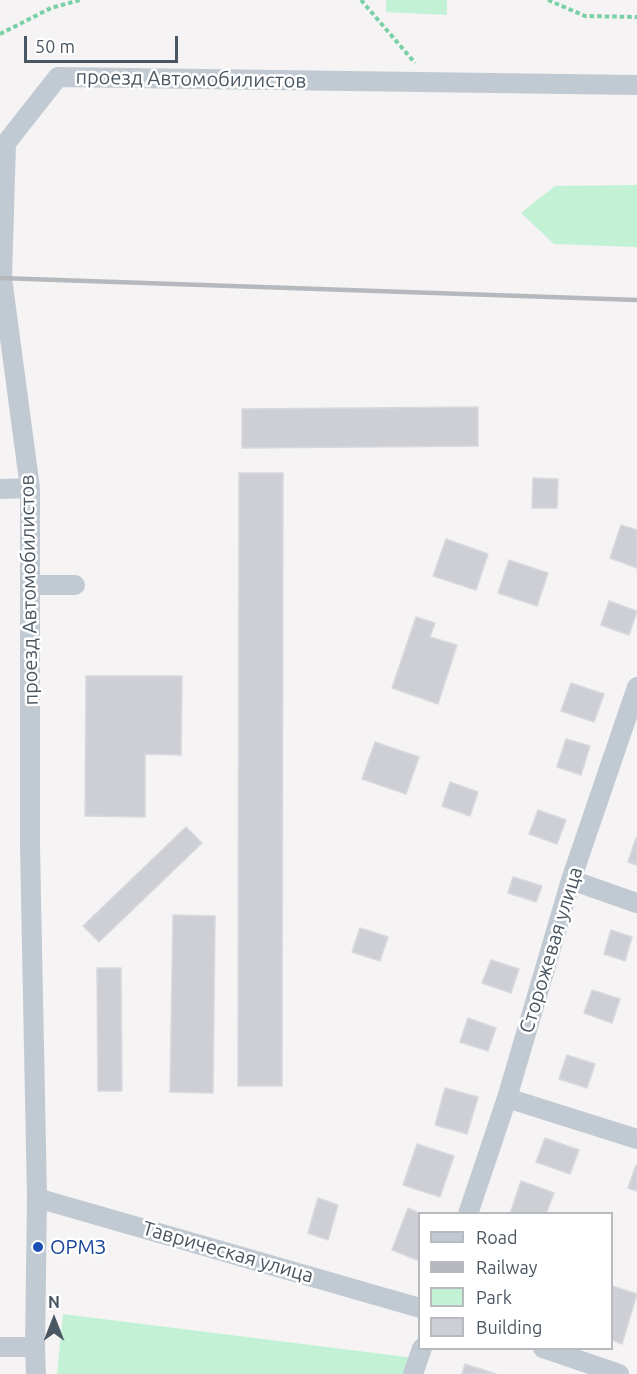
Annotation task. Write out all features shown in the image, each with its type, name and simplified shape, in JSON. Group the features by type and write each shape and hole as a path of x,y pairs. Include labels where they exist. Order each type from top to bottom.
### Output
{"street":[{"name":"проезд Автомобилистов","path":"36,1374 37,1198 30,848 30,488 5,339 2,278 6,143 58,77 637,85"},
{"path":"0,489 30,488"},
{"path":"30,585 75,585"},
{"name":"Сторожевая улица","path":"469,1212 507,1098 571,880 637,687"},
{"path":"571,880 637,903"},
{"path":"507,1098 637,1139"},
{"name":"Таврическая улица","path":"37,1198 418,1307"},
{"path":"0,1347 35,1347"},
{"path":"413,1374 421,1350"},
{"path":"549,1350 619,1374"}],"path":[{"path":"0,34 51,8 80,0"},
{"path":"361,0 431,82"},
{"path":"548,0 585,16 637,17"}],"green space":[{"path":"386,0 447,0 447,15 386,12"},
{"path":"637,185 637,247 554,244 521,213 555,186"},
{"path":"63,1314 423,1359 418,1374 57,1374"}],"building":[{"path":"478,407 478,446 242,448 242,409"},
{"path":"239,473 283,473 282,1086 238,1086"},
{"path":"533,478 558,479 557,508 532,508"},
{"path":"621,525 637,530 637,568 610,558"},
{"path":"446,539 488,554 476,590 433,576"},
{"path":"509,560 548,573 537,606 498,593"},
{"path":"609,601 637,611 629,635 601,625"},
{"path":"416,617 435,623 430,637 457,645 438,704 392,688"},
{"path":"86,676 182,676 181,755 145,754 145,817 85,816"},
{"path":"571,683 604,694 594,722 561,711"},
{"path":"566,739 590,746 581,775 557,767"},
{"path":"375,742 419,757 406,794 362,779"},
{"path":"450,782 478,792 470,816 442,806"},
{"path":"538,810 566,820 557,844 529,834"},
{"path":"186,827 202,843 99,942 83,926"},
{"path":"637,838 637,865 628,862"},
{"path":"513,877 542,886 536,902 508,893"},
{"path":"173,915 215,916 213,1093 170,1092"},
{"path":"360,928 388,937 380,961 352,952"},
{"path":"611,930 632,937 625,961 604,954"},
{"path":"491,960 519,969 511,993 482,983"},
{"path":"97,968 121,968 122,1091 98,1091"},
{"path":"592,990 620,999 612,1023 584,1013"},
{"path":"468,1018 496,1028 488,1051 460,1042"},
{"path":"567,1055 595,1064 587,1088 559,1079"},
{"path":"445,1088 478,1097 467,1134 435,1125"},
{"path":"545,1138 579,1150 570,1174 536,1162"},
{"path":"417,1144 454,1156 440,1197 403,1185"},
{"path":"637,1165 637,1191 628,1188"},
{"path":"521,1181 554,1193 547,1212 511,1212"},
{"path":"318,1198 338,1205 328,1240 308,1233"},
{"path":"408,1208 418,1213 418,1260 392,1250"},
{"path":"613,1286 637,1294 622,1344 613,1340"},
{"path":"465,1364 496,1374 462,1374"}],"railway":[{"path":"0,278 637,300"}],"place":[{"name":"ОРМЗ","path":"38,1247"}]}
